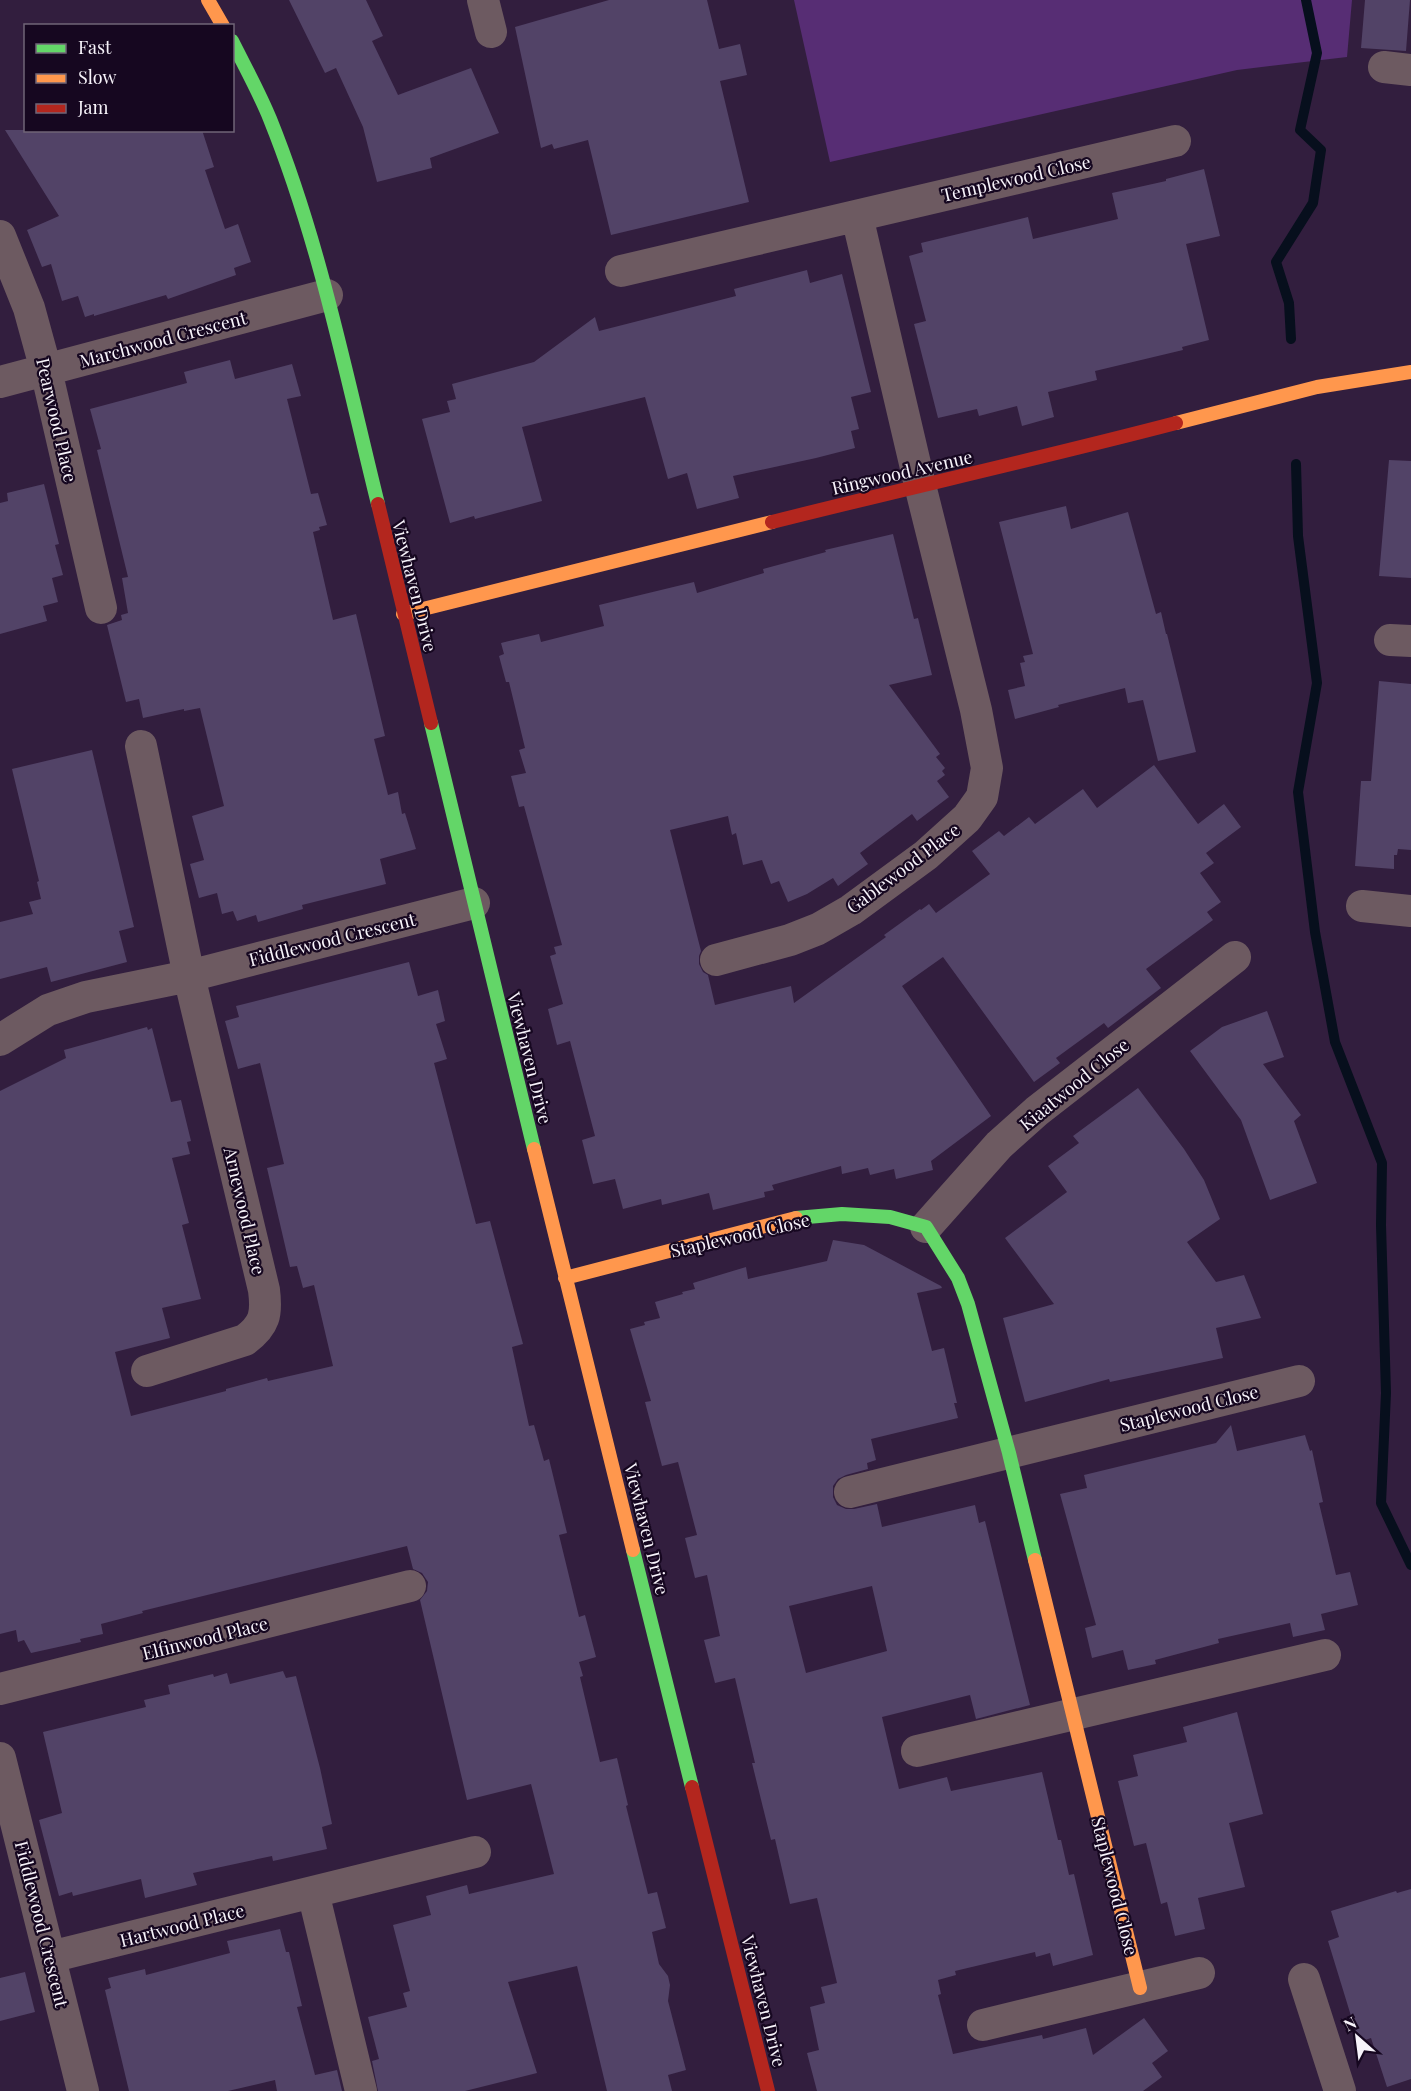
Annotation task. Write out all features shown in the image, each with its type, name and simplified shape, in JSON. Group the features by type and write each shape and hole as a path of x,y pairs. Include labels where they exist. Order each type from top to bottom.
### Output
{"street":[{"path":"208,0 223,24"},
{"path":"483,0 492,32"},
{"name":"Viewhaven Drive","path":"234,45 269,117 296,190 327,295 565,1278 768,2091"},
{"name":"Templewood Close","path":"621,271 1175,141"},
{"path":"857,216 920,485"},
{"name":"Pearwood Place","path":"0,236 29,308 46,370 101,608"},
{"name":"Marchwood Crescent","path":"0,382 327,295"},
{"name":"Ringwood Avenue","path":"403,614 920,485 1029,461 1317,387 1411,372"},
{"name":"Gablewood Place","path":"716,960 790,940 818,929 850,910 926,855 967,818 982,796 987,768 976,710 920,485"},
{"path":"141,746 189,976"},
{"name":"Fiddlewood Crescent","path":"0,1040 48,1010 86,997 189,976 474,903"},
{"path":"1362,906 1411,911"},
{"name":"Kiaatwood Close","path":"926,1227 999,1145 1037,1111 1235,957"},
{"name":"Arnewood Place","path":"147,1371 245,1340 257,1330 264,1318 266,1305 189,976"},
{"name":"Staplewood Close","path":"565,1278 790,1219 842,1214 890,1217 926,1227 958,1278 968,1304 1010,1453 1140,1988"},
{"name":"Staplewood Close","path":"850,1492 1299,1381"},
{"name":"Elfinwood Place","path":"0,1689 410,1586"},
{"path":"917,1751 1325,1655"},
{"name":"Fiddlewood Crescent","path":"0,1758 10,1838 51,1957 83,2091"},
{"name":"Hartwood Place","path":"51,1957 475,1852"},
{"path":"313,1892 361,2091"},
{"path":"983,2025 1199,1973"},
{"path":"1304,1979 1340,2091"}],"shaded area":[{"path":"794,0 1352,0 1347,57 1237,70 830,162"}],"building":[{"path":"289,0 366,0 383,36 372,41 398,95 471,68 499,133 430,158 432,168 377,182 363,127 336,68 325,73"},
{"path":"609,0 707,0 719,49 740,44 747,75 720,81 749,202 611,235 588,140 554,149 552,144 541,148 515,27"},
{"path":"1365,0 1410,0 1406,51 1361,48"},
{"path":"5,130 24,130 24,132 203,132 214,167 205,170 225,229 238,224 251,262 234,268 236,275 168,299 166,295 85,317 78,296 62,301 51,264 42,267 27,230 59,216"},
{"path":"1204,169 1220,236 1186,244 1209,340 1182,347 1183,350 1095,371 1097,380 1048,392 1054,417 1022,426 1017,406 979,416 977,409 938,418 914,324 926,321 909,256 923,252 921,243 1028,217 1033,239 1118,219 1112,193 1166,181 1166,179"},
{"path":"807,270 810,283 842,274 871,392 851,397 859,429 851,431 855,448 733,476 739,498 697,509 687,473 668,479 645,397 522,427 542,501 475,519 474,516 450,523 422,419 450,412 447,401 456,399 452,384 534,362 595,317 599,331 736,296 734,289"},
{"path":"230,360 235,379 292,364 301,396 287,399 311,494 318,493 327,525 313,532 333,620 356,614 385,736 374,739 388,795 398,792 402,814 405,813 416,849 380,859 386,884 302,905 303,909 258,922 256,915 237,921 233,911 222,914 217,893 199,898 190,864 204,860 192,816 224,806 200,708 143,718 139,699 126,702 107,625 122,620 121,615 128,613 122,578 128,577 97,450 101,449 90,409 187,383 184,372"},
{"path":"1389,460 1411,461 1411,578 1379,576"},
{"path":"44,484 59,544 55,545 63,575 52,578 58,602 43,606 47,621 0,634 0,503 8,501 7,493"},
{"path":"1066,506 1071,529 1128,512 1156,614 1161,612 1196,752 1158,761 1143,700 1128,703 1125,688 1058,705 1059,707 1015,719 1008,690 1025,686 1020,663 1025,662 1023,656 1033,654 999,522"},
{"path":"893,534 914,619 918,618 932,675 889,685 940,754 936,757 945,768 942,771 945,775 937,781 949,797 917,821 912,814 860,853 868,864 838,886 833,878 807,894 788,902 779,881 771,884 762,860 743,865 736,833 732,835 728,816 670,830 701,951 699,964 703,972 708,975 715,1005 791,986 794,1003 886,937 884,935 920,909 929,904 936,913 990,874 972,851 999,831 1004,836 1029,817 1035,824 1083,789 1097,808 1154,765 1198,824 1224,804 1241,827 1206,853 1214,863 1200,873 1221,902 1207,912 1213,920 1146,969 1161,988 1108,1028 1104,1023 1056,1058 1060,1063 1034,1082 943,957 902,986 991,1116 931,1161 933,1170 896,1179 894,1169 870,1175 868,1168 842,1174 841,1166 772,1185 774,1190 764,1192 765,1197 713,1210 709,1193 662,1205 661,1199 623,1209 615,1179 593,1184 582,1140 595,1136 570,1041 557,1045 548,1009 563,1004 550,956 556,954 554,947 562,945 524,806 519,807 511,776 526,773 519,750 525,748 509,682 506,682 499,656 504,654 501,643 539,634 541,642 604,626 599,605 694,582 697,593 764,573 763,569 826,552 825,550"},
{"path":"1379,681 1411,684 1411,850 1398,849 1397,855 1394,855 1394,869 1355,866 1361,781 1371,781"},
{"path":"92,750 134,927 119,931 127,962 51,982 47,967 0,979 0,922 33,914 29,902 41,899 37,882 39,881 12,769"},
{"path":"409,962 418,996 438,990 445,1021 436,1024 447,1059 434,1063 476,1224 490,1221 523,1344 512,1347 529,1426 534,1425 544,1461 549,1459 567,1533 559,1535 579,1617 585,1615 596,1657 579,1662 583,1676 580,1677 600,1762 617,1758 628,1805 626,1806 648,1894 657,1892 666,1928 652,1932 659,1964 668,1976 670,1985 668,2001 686,2070 668,2075 672,2091 607,2091 577,1966 508,1982 537,2073 465,2091 378,2091 372,2061 379,2059 368,2017 407,2007 403,1993 410,1991 393,1925 431,1915 426,1896 467,1885 469,1894 554,1874 531,1784 467,1800 420,1600 427,1591 428,1582 422,1573 413,1569 407,1546 142,1611 143,1613 101,1624 103,1634 80,1639 81,1642 31,1653 24,1640 18,1642 16,1630 0,1634 0,1091 66,1058 64,1050 147,1027 148,1030 152,1028 171,1102 181,1100 191,1141 187,1142 190,1154 172,1158 189,1223 182,1225 201,1299 162,1308 170,1338 115,1352 131,1416 267,1378 268,1381 333,1366 314,1285 303,1288 297,1266 290,1267 267,1168 284,1164 260,1063 238,1069 225,1021 239,1017 236,1006"},
{"path":"1267,1011 1284,1057 1263,1064 1301,1115 1294,1121 1317,1183 1270,1200 1241,1120 1190,1051 1222,1027"},
{"path":"1138,1088 1184,1149 1204,1180 1220,1219 1187,1242 1216,1282 1244,1275 1261,1318 1216,1328 1223,1358 1110,1382 1109,1379 1025,1402 1003,1318 1054,1304 1005,1238 1067,1192 1048,1166 1079,1143 1073,1136"},
{"path":"833,1240 864,1245 942,1288 917,1293 932,1351 944,1348 957,1403 954,1403 958,1418 871,1439 876,1460 867,1463 868,1469 838,1479 833,1486 833,1497 837,1505 846,1509 877,1504 882,1527 975,1505 979,1523 985,1521 1030,1705 976,1719 970,1695 882,1717 899,1789 947,1777 951,1791 1042,1772 1058,1840 1061,1840 1069,1875 1074,1874 1093,1955 1053,1966 1050,1953 1036,1957 1035,1952 955,1971 956,1975 938,1980 941,1994 938,1995 953,2054 1042,2035 1043,2039 1086,2028 1093,2055 1144,2018 1168,2051 1152,2063 1162,2077 1143,2091 817,2091 807,2053 819,2050 810,2007 825,2003 821,1987 837,1983 817,1898 790,1904 775,1839 771,1840 752,1763 755,1763 735,1678 715,1683 704,1640 720,1636 707,1575 695,1578 685,1538 697,1535 678,1462 662,1466 645,1402 651,1401 630,1329 660,1318 655,1302 695,1289 693,1283 746,1267 748,1279 827,1261","holes":["872,1586 887,1651 806,1673 789,1606"]},
{"path":"1231,1425 1237,1451 1305,1435 1310,1451 1312,1450 1323,1502 1319,1503 1336,1575 1350,1572 1358,1605 1321,1614 1325,1630 1293,1637 1290,1623 1218,1639 1219,1643 1155,1660 1156,1664 1128,1670 1123,1650 1092,1658 1085,1628 1096,1625 1060,1494 1087,1488 1084,1475 1216,1443"},
{"path":"283,1671 286,1678 296,1676 320,1768 332,1824 322,1827 327,1849 273,1861 272,1856 193,1873 197,1885 145,1898 141,1879 73,1896 72,1892 59,1896 39,1820 62,1813 43,1732 146,1707 144,1700 170,1694 168,1685 213,1674 214,1677 227,1673 230,1684"},
{"path":"1237,1712 1263,1814 1229,1823 1245,1887 1198,1898 1205,1929 1175,1936 1167,1902 1161,1904 1146,1843 1134,1846 1118,1781 1138,1776 1133,1755 1187,1742 1183,1727"},
{"path":"1411,1889 1411,2079 1387,2087 1371,2038 1359,2042 1328,1941 1339,1937 1331,1911 1396,1891 1397,1893"},
{"path":"280,1929 286,1952 289,1952 302,2006 297,2007 315,2075 337,2070 342,2091 277,2091 275,2080 228,2091 129,2091 105,1990 111,1988 108,1978 145,1969 146,1975 230,1953 227,1941"},
{"path":"25,1972 35,2012 0,2021 0,1978"}],"waterway":[{"path":"1291,339 1289,303 1276,262 1313,203 1321,150 1300,130 1317,53 1306,0"},
{"path":"1296,464 1298,536 1317,683 1298,792 1315,932 1335,1042 1382,1163 1381,1225 1386,1393 1381,1503 1411,1565"}],"traffic: fast":[{"path":"234,45 270,119 303,213 331,310 378,504"},
{"path":"431,723 534,1149"},
{"path":"796,1218 842,1214 890,1217 926,1227 958,1278 968,1304 1009,1453 1035,1560"},
{"path":"633,1550 692,1787"}],"traffic: slow":[{"path":"208,0 222,24"},
{"path":"1176,423 1317,387 1411,372"},
{"path":"403,614 772,522"},
{"path":"534,1149 633,1550"},
{"path":"565,1278 796,1218"},
{"path":"1035,1560 1140,1988"}],"traffic: jam":[{"path":"772,522 1176,423"},
{"path":"378,504 431,723"},
{"path":"692,1787 768,2091"}]}
